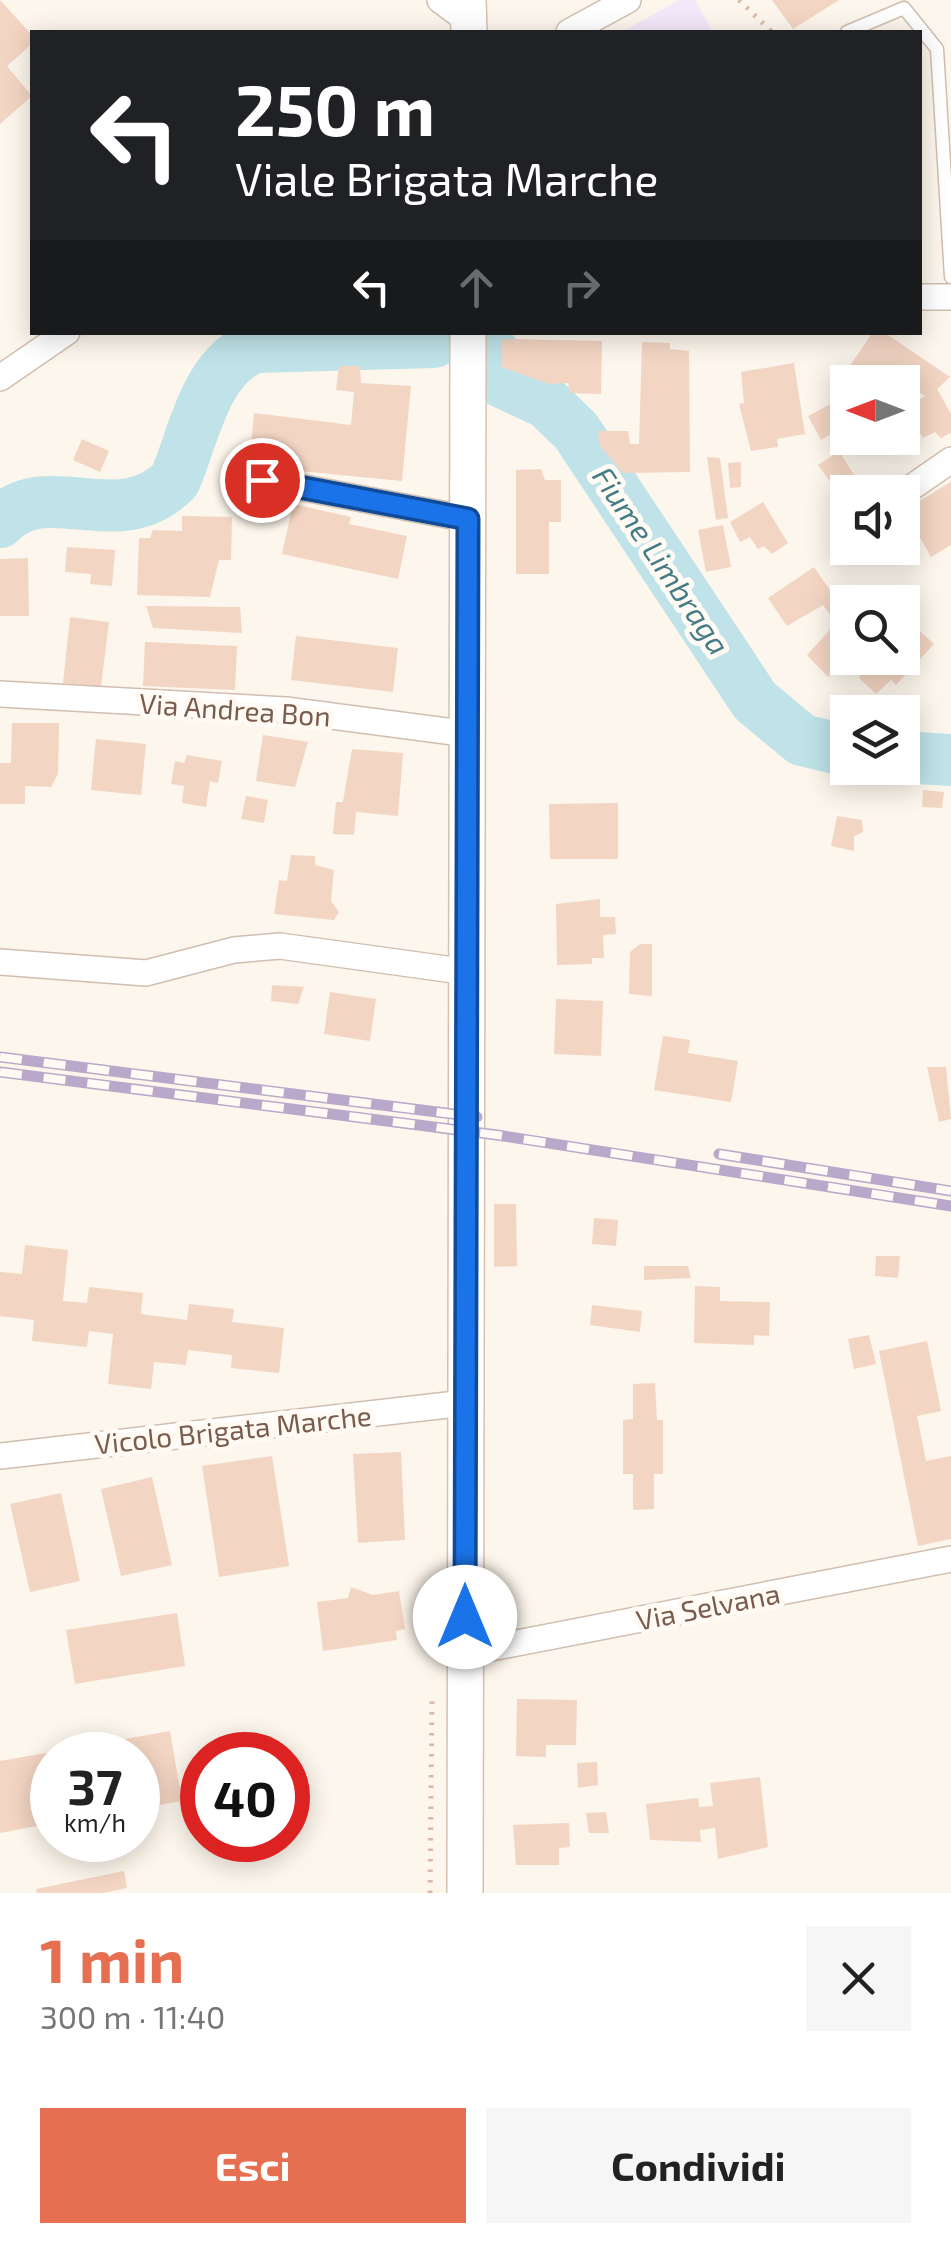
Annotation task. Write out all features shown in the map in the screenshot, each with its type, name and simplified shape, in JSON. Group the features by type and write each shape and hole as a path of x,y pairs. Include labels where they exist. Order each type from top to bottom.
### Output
{"street":[{"path":"573,30 628,0"},
{"path":"922,297 951,298"},
{"path":"0,378 64,335"},
{"path":"465,341 465,1893"},
{"path":"920,482 951,460"},
{"path":"262,480 468,519"},
{"name":"Via Andrea Bon","path":"0,694 286,710 468,734"},
{"path":"0,962 146,973 234,950 280,946 468,972"},
{"name":"Vicolo Brigata Marche","path":"0,1456 465,1403"},
{"name":"Via Selvana","path":"465,1653 951,1559"}],"lane":[{"path":"852,30 904,8 922,30"},
{"path":"922,30 936,48 951,277"}],"path":[{"path":"739,0 770,30"},
{"path":"430,1893 430,1709 439,1693"}],"shaded area":[{"path":"679,0 695,0 712,30 626,30"}],"building":[{"path":"0,0 30,33 30,46 7,66 30,98 0,124"},
{"path":"772,0 839,0 793,29"},
{"path":"871,335 888,335 950,377 937,389 951,414 951,433 941,438 935,432 923,438 920,399 925,396 920,393 920,365 851,365"},
{"path":"502,339 602,341 601,394 570,393 568,383 549,384 501,367"},
{"path":"642,342 670,343 670,349 689,351 690,472 623,473 599,445 598,431 628,431 630,444 639,444"},
{"path":"794,363 805,434 777,439 778,447 751,451 739,404 744,403 741,372"},
{"path":"339,366 360,366 361,383 411,386 402,481 249,466 254,413 351,425 354,392 336,390"},
{"path":"830,404 830,435 821,440 808,416"},
{"path":"82,439 109,451 100,472 73,460"},
{"path":"833,455 842,455 854,475 830,475 830,482 818,465"},
{"path":"707,457 720,458 728,518 716,520"},
{"path":"741,462 741,487 730,488 728,463"},
{"path":"541,469 545,480 561,480 561,522 549,522 549,574 516,574 516,470"},
{"path":"951,482 951,545 931,557 920,538 920,500"},
{"path":"763,502 788,543 772,554 764,546 758,549 750,537 740,542 730,522"},
{"path":"293,504 351,517 349,524 407,536 398,579 282,554"},
{"path":"182,516 232,517 231,560 219,560 210,597 137,595 139,538 150,538 153,530 182,531"},
{"path":"723,525 731,567 706,572 698,530"},
{"path":"67,547 115,550 112,586 90,584 91,574 65,572"},
{"path":"28,558 29,616 0,616 0,559"},
{"path":"814,567 830,590 830,615 823,605 787,626 768,598"},
{"path":"146,606 240,607 242,633 153,628"},
{"path":"70,617 109,622 101,687 63,683"},
{"path":"830,630 830,675 828,677 807,655"},
{"path":"920,631 934,644 920,659"},
{"path":"296,636 398,648 393,692 291,680"},
{"path":"145,642 237,646 235,690 143,686"},
{"path":"905,675 896,685 891,680 876,694 859,678"},
{"path":"12,723 59,723 58,774 51,787 25,786 25,804 0,804 0,763 11,763"},
{"path":"263,735 308,742 295,787 256,781"},
{"path":"96,739 146,744 141,795 91,790"},
{"path":"352,749 403,753 398,816 356,812 354,835 333,834 336,802 343,802"},
{"path":"187,755 222,761 218,783 210,781 206,807 182,803 184,786 171,784 175,761 184,763"},
{"path":"923,790 944,792 942,808 922,807"},
{"path":"246,796 268,800 264,823 241,819"},
{"path":"618,803 618,859 550,859 549,804"},
{"path":"837,816 862,820 863,832 854,836 854,851 831,846"},
{"path":"291,855 315,856 315,865 334,870 331,901 339,912 334,920 274,914 279,880 287,881"},
{"path":"600,899 600,917 615,917 616,934 603,935 604,958 592,958 592,964 557,965 556,904"},
{"path":"640,944 652,944 652,996 629,994 630,952"},
{"path":"272,985 304,987 298,1004 271,1001"},
{"path":"330,992 376,999 370,1041 324,1034"},
{"path":"556,999 603,1001 601,1056 554,1054"},
{"path":"663,1036 690,1040 688,1053 738,1061 731,1102 654,1090"},
{"path":"927,1067 946,1067 951,1119 939,1122"},
{"path":"494,1204 516,1204 517,1266 494,1267"},
{"path":"594,1218 618,1220 616,1246 592,1244"},
{"path":"25,1245 68,1250 63,1301 87,1303 89,1287 143,1293 141,1314 187,1320 189,1304 234,1309 232,1322 284,1328 279,1373 231,1368 232,1355 188,1350 186,1365 154,1362 151,1389 108,1384 113,1334 89,1331 87,1347 32,1341 34,1320 0,1316 0,1272 22,1274"},
{"path":"876,1256 900,1256 898,1278 875,1276"},
{"path":"644,1266 688,1266 691,1278 644,1280"},
{"path":"695,1286 720,1287 720,1301 770,1302 769,1336 754,1335 754,1345 694,1343"},
{"path":"592,1305 642,1311 640,1332 590,1325"},
{"path":"869,1335 876,1364 854,1369 848,1339"},
{"path":"927,1341 941,1411 917,1416 926,1461 951,1456 951,1539 918,1546 879,1351"},
{"path":"655,1383 657,1420 663,1420 663,1474 654,1474 654,1509 633,1510 633,1474 623,1474 623,1420 633,1419 633,1384"},
{"path":"401,1452 405,1540 358,1543 353,1454"},
{"path":"272,1456 289,1566 219,1577 202,1466"},
{"path":"152,1477 172,1565 121,1576 101,1489"},
{"path":"61,1493 80,1581 30,1592 10,1504"},
{"path":"351,1587 373,1595 399,1591 405,1629 396,1631 397,1640 323,1651 317,1602 348,1598"},
{"path":"177,1613 185,1666 75,1684 66,1630"},
{"path":"517,1699 577,1700 576,1745 546,1745 546,1757 516,1756"},
{"path":"170,1731 180,1801 160,1805 160,1733"},
{"path":"30,1756 30,1827 0,1833 0,1761"},
{"path":"597,1762 598,1785 578,1788 577,1763"},
{"path":"760,1777 768,1847 718,1859 715,1828 700,1830 701,1842 650,1840 646,1804 698,1798 699,1807 713,1806 710,1783"},
{"path":"606,1812 609,1833 589,1833 586,1813"},
{"path":"569,1823 570,1847 559,1848 559,1865 516,1865 513,1825"},
{"path":"124,1871 127,1888 103,1893 37,1893 36,1889"}],"waterway":[{"name":"Fiume Limbraga","path":"0,522 19,508 39,502 107,506 153,496 175,480 213,384 239,355 256,347 434,342"},
{"name":"Fiume Limbraga","path":"494,353 500,381 547,403 576,431 755,701 802,740 830,747"},
{"name":"Fiume Limbraga","path":"920,758 951,760"}],"railway":[{"path":"0,1057 477,1117"},
{"path":"0,1072 497,1135 951,1206"},
{"path":"719,1154 951,1191"}],"route":[{"path":"262,480 468,519 465,1617"}]}
